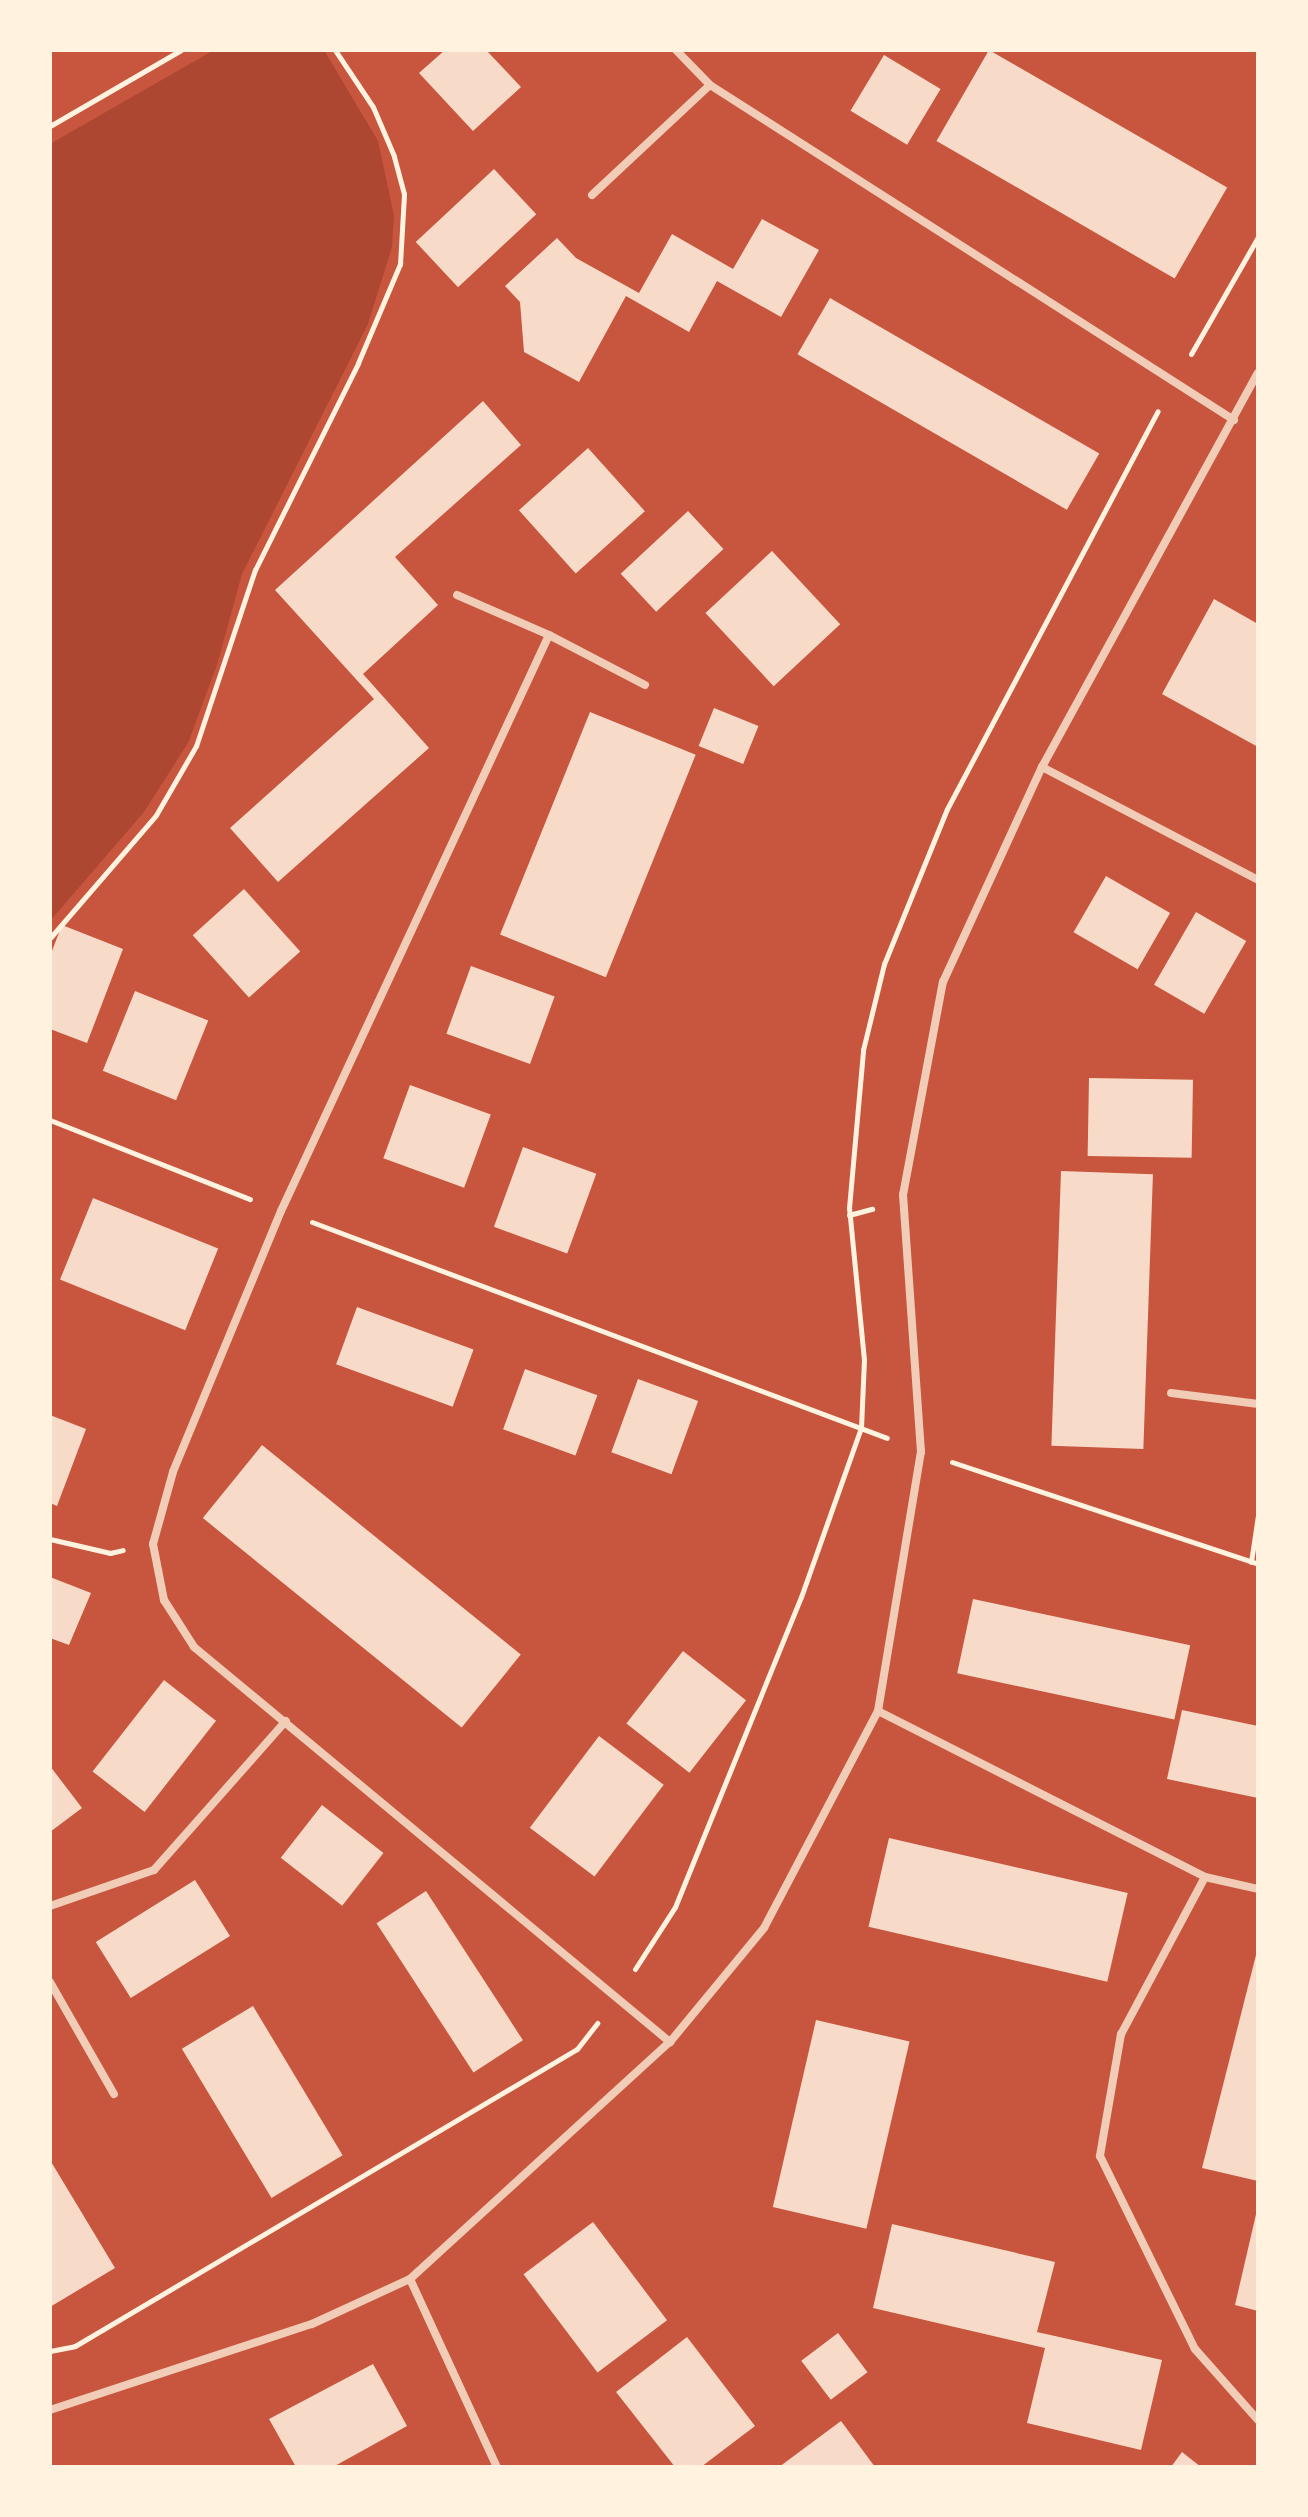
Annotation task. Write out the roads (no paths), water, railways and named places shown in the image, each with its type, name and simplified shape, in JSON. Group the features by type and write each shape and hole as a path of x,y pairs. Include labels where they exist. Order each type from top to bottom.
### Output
{"street":[{"path":"676,50 710,85 1234,420"},
{"path":"592,195 710,85"},
{"path":"50,2410 312,2324 410,2279 670,2042 764,1928 878,1711 921,1452 903,1195 943,982 1042,767 1258,373"},
{"path":"457,595 549,635 645,685"},
{"path":"549,635 281,1211 173,1472 153,1544 164,1600 194,1647 670,2042"},
{"path":"1042,767 1258,880"},
{"path":"1171,1393 1258,1404"},
{"path":"878,1711 1205,1877 1258,1889"},
{"path":"50,1906 154,1870 286,1721"},
{"path":"1205,1877 1121,2034 1100,2156 1195,2349 1258,2420"},
{"path":"50,1982 114,2094"},
{"path":"410,2279 497,2467"}]}
